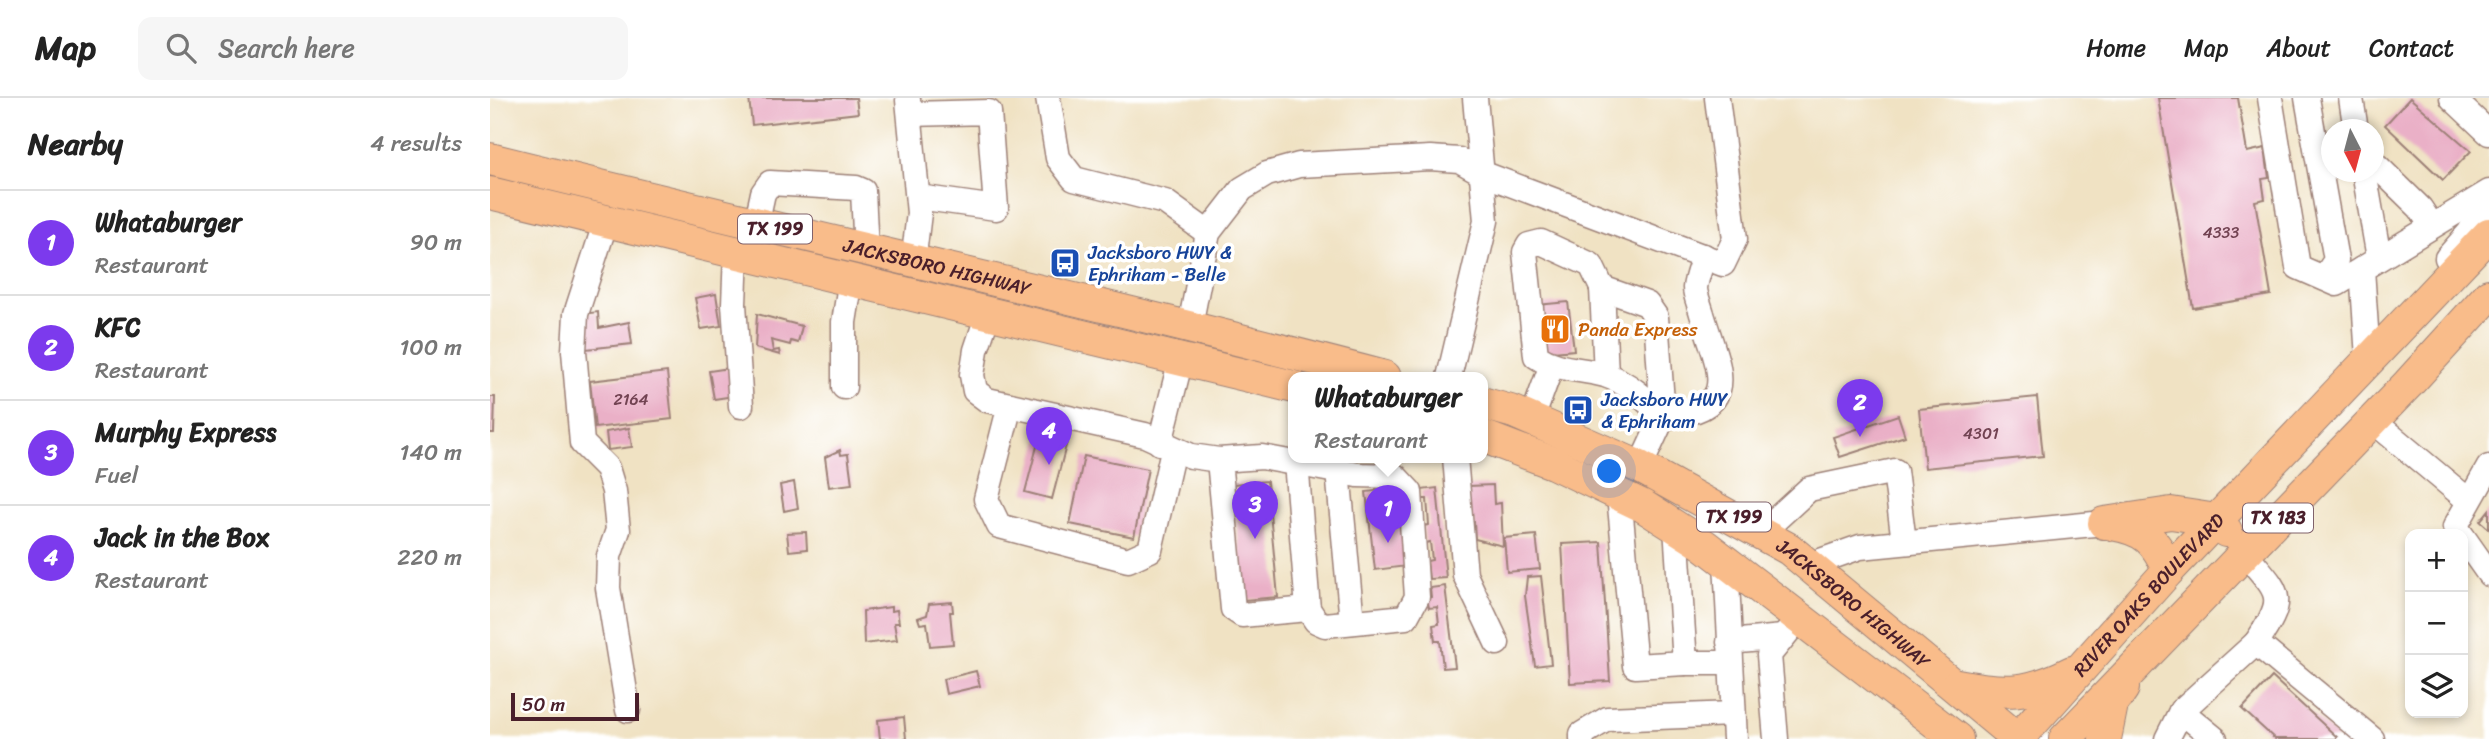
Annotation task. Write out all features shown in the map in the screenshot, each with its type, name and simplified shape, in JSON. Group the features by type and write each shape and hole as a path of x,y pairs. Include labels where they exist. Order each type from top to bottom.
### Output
{"main road":[{"name":"JACKSBORO HIGHWAY","path":"490,159 866,252 1190,326 1366,372"},
{"name":"JACKSBORO HIGHWAY","path":"490,193 989,311 1288,386"},
{"name":"RIVER OAKS BOULEVARD","path":"2018,739 2169,570 2368,358 2489,234"},
{"name":"RIVER OAKS BOULEVARD","path":"2065,739 2372,421 2489,295"},
{"path":"1181,359 1190,326"},
{"name":"JACKSBORO HIGHWAY","path":"1488,405 1532,419 1640,467 1761,533 1809,565 2018,739"},
{"name":"TX 199","path":"1488,438 1553,463 1676,527 1715,553 1791,628 1868,668 1956,739"},
{"path":"2104,523 2171,513 2217,520 2245,553"},
{"path":"1715,553 1732,515"},
{"path":"2104,523 2137,528 2158,546 2169,570"},
{"path":"2105,739 2112,704 2140,662"},
{"path":"1868,668 1941,739"},
{"path":"1953,684 2014,693 2050,684 2080,669"}],"street":[{"path":"1048,98 1058,158 1074,179 1165,202 1208,233"},
{"path":"1450,372 1486,221 1484,174 1475,98"},
{"path":"1190,326 1208,233 1242,190 1267,174 1299,165 1430,158 1459,160 1484,174 1723,264 1735,239 1717,98"},
{"path":"2270,98 2298,267 2337,284 2489,192"},
{"path":"2307,98 2336,260 2324,278"},
{"path":"2351,98 2355,119"},
{"path":"2452,98 2489,133"},
{"path":"913,263 919,213 909,106 989,112 996,208 918,197"},
{"path":"2384,173 2420,208 2432,226"},
{"path":"2365,182 2370,263 2368,358"},
{"path":"756,225 763,193 770,183 856,188 863,191 866,252"},
{"name":"RIVER OAKS BOULEVARD","path":"2425,300 2439,267 2469,233 2489,199"},
{"path":"606,221 576,314 574,351 582,443 607,468 616,504 618,530 609,556 608,589 628,710"},
{"path":"1606,376 1602,288 1591,265 1541,242 1530,245 1525,252 1536,356 1552,367 1606,376 1642,393 1663,417"},
{"path":"736,251 734,304 741,406"},
{"path":"1663,417 1692,414 1712,402 1720,391 1719,374 1695,289 1704,256"},
{"path":"844,387 844,322 851,279"},
{"path":"1602,288 1647,304 1656,317 1663,417 1640,467"},
{"path":"989,311 972,375 975,391 987,400 1145,435 1191,456 1219,460 1262,457 1288,461"},
{"path":"1010,405 986,499 999,526 1128,561 1150,550 1181,359"},
{"path":"1532,419 1552,367"},
{"path":"2372,421 2469,502"},
{"path":"1219,460 1233,609 1242,615 1308,610"},
{"path":"1296,463 1308,610 1316,621 1325,625 1406,617 1418,597 1410,492 1384,466 1338,471 1301,463"},
{"path":"1456,463 1465,575 1497,643"},
{"path":"2457,529 2455,527 2489,467"},
{"path":"1338,471 1352,622"},
{"path":"1761,533 1809,489 1895,471 1905,542"},
{"path":"1619,495 1635,666 1685,663 1729,653 1791,628"},
{"path":"1809,565 1860,547 2104,523"},
{"path":"1676,527 1685,663"},
{"path":"2468,544 2489,574"},
{"path":"1582,739 1582,734 1607,719 1649,717 1734,727 1729,653 1715,553"},
{"path":"2167,739 2181,711 2256,643 2275,615 2277,604 2273,587 2245,553"},
{"path":"1776,739 1769,655 1791,628"},
{"path":"2256,643 2372,739"},
{"path":"2181,711 2215,739"},
{"path":"1626,739 1649,717"}],"building":[{"path":"749,98 856,98 858,113 752,125"},
{"path":"2158,98 2238,98 2247,152 2265,148 2269,178 2262,179 2265,199 2255,201 2271,295 2193,308"},
{"path":"2410,98 2471,151 2443,180 2385,125"},
{"path":"716,294 721,326 701,329 695,298"},
{"path":"1568,302 1574,350 1542,353 1537,305"},
{"path":"598,312 599,328 629,322 632,344 586,349 581,314"},
{"path":"757,314 802,326 798,343 791,341 790,345 771,340 773,351 779,350 780,355 755,348"},
{"path":"730,368 734,396 714,399 709,371"},
{"path":"667,372 672,419 595,428 590,381"},
{"path":"490,397 495,397 494,433 490,433"},
{"path":"2037,397 2043,456 1925,468 1919,409"},
{"path":"1898,415 1905,436 1840,457 1833,437"},
{"path":"629,428 632,447 608,450 606,432"},
{"path":"1041,431 1068,438 1052,499 1025,492"},
{"path":"840,450 841,455 848,454 852,484 829,487 825,457"},
{"path":"1084,456 1148,469 1134,537 1070,524"},
{"path":"1267,481 1278,597 1244,600 1233,484"},
{"path":"794,482 798,508 784,511 780,485"},
{"path":"1493,485 1494,504 1501,503 1503,546 1475,539 1474,521 1468,521 1468,486"},
{"path":"1437,488 1446,578 1429,579 1427,561 1432,560 1430,542 1425,543 1423,526 1429,525 1427,499 1422,499 1421,490"},
{"path":"1390,489 1393,520 1402,519 1407,566 1375,570 1366,492"},
{"path":"2489,510 2489,529 2480,521"},
{"path":"806,532 807,549 789,551 787,533"},
{"path":"1536,535 1540,569 1507,572 1504,538"},
{"path":"1601,542 1610,681 1570,683 1562,544"},
{"path":"1541,576 1551,664 1535,666 1525,596 1527,577"},
{"path":"1445,586 1455,667 1443,668 1440,641 1435,641 1433,625 1439,624 1437,607 1429,608 1427,598 1431,597 1430,588"},
{"path":"952,602 953,612 950,612 953,644 930,646 927,623 920,624 918,618 927,615 929,604"},
{"path":"891,607 891,611 897,610 899,623 894,623 897,640 864,644 863,611"},
{"path":"976,671 980,686 946,694 943,679"},
{"path":"2272,677 2337,737 2275,739 2242,709"},
{"path":"904,717 906,739 880,739 878,720"}],"place":[{"name":"Jacksboro HWY & Ephriham - Belle","path":"1065,263"},
{"name":"Panda Express","path":"1555,329"},
{"name":"Jacksboro HWY & Ephriham","path":"1578,410"},
{"name":"KFC","path":"1860,437"},
{"name":"Jack in the Box","path":"1049,465"},
{"name":"Murphy Express","path":"1255,539"},
{"name":"Whataburger","path":"1388,543"}]}
